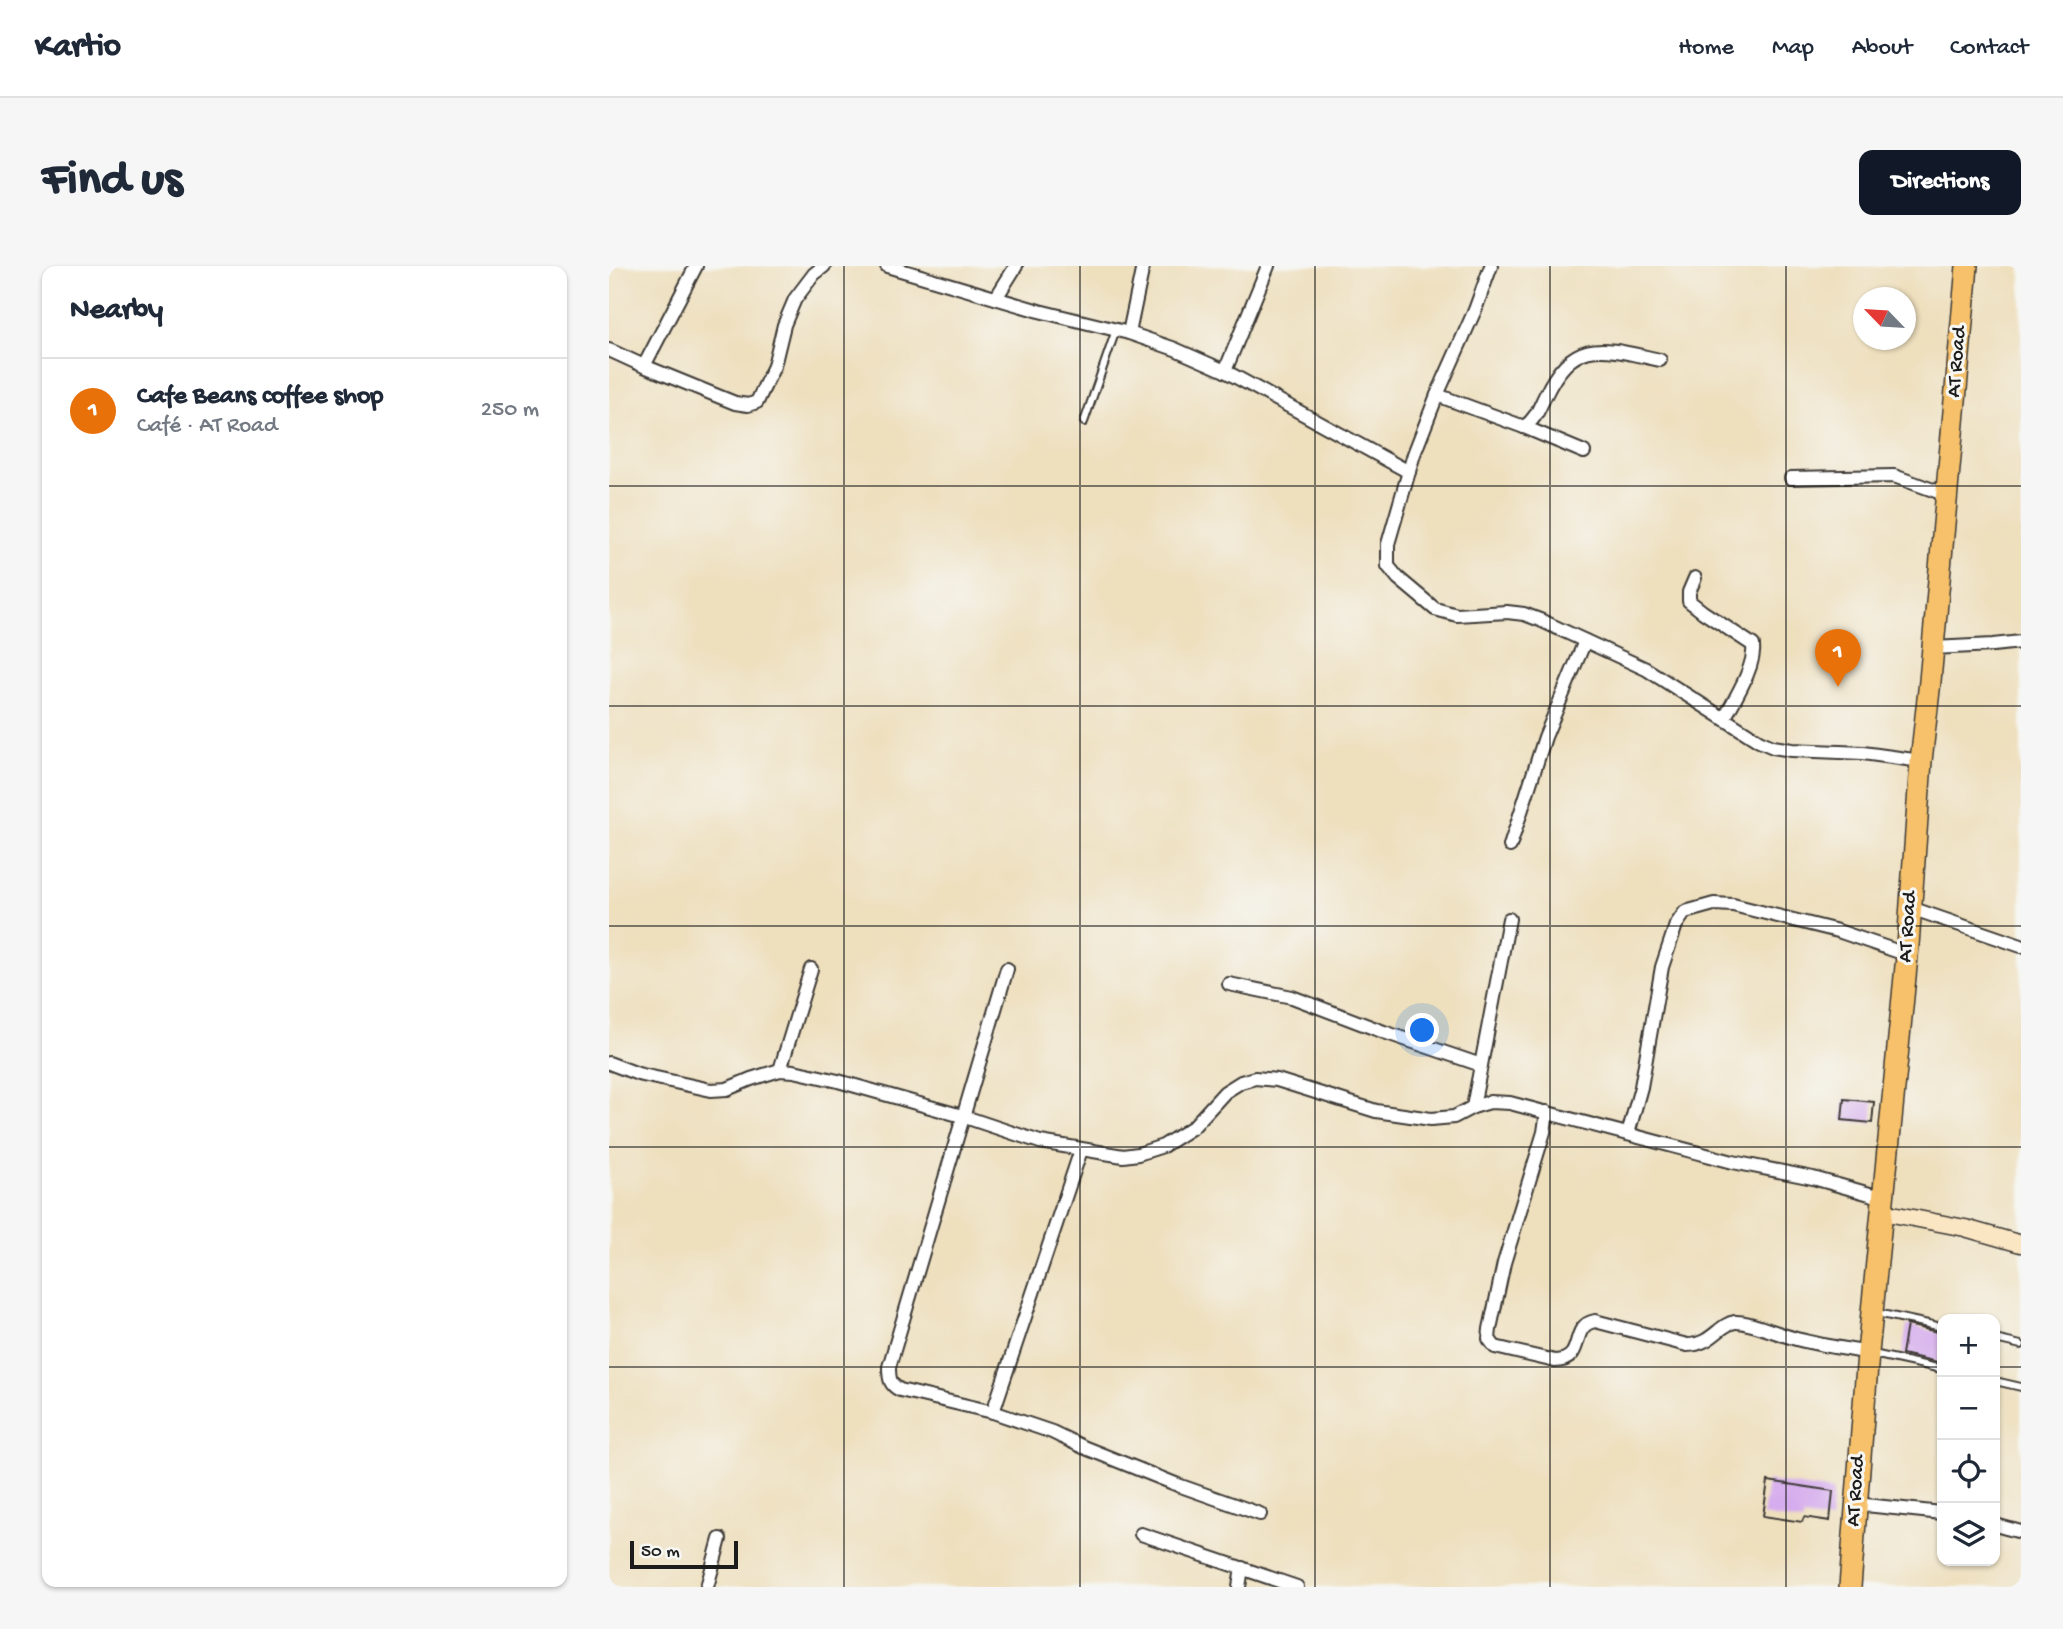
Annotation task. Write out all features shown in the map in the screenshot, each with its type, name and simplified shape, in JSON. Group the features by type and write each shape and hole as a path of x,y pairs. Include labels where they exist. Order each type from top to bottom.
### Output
{"highway":[{"name":"AT Road","path":"1850,1587 1868,1353 1907,955 1921,761 1967,266"}],"street":[{"path":"644,366 696,266"},
{"path":"609,349 735,403 748,405 757,402 774,366 784,325 795,299 814,274 824,266"},
{"path":"887,266 1175,349 1225,371 1409,472"},
{"path":"996,298 1016,266"},
{"path":"1122,332 1143,266"},
{"path":"1225,371 1268,266"},
{"path":"1491,266 1413,454 1388,544 1388,566 1398,578 1435,609 1457,615 1507,612 1540,620 1646,669 1759,741 1773,747 1921,761"},
{"path":"1524,427 1536,416 1552,381 1574,356 1599,350 1660,360"},
{"path":"1437,395 1584,452"},
{"path":"1791,478 1894,476 1947,495"},
{"path":"1695,579 1689,592 1689,601 1752,645 1754,654 1724,719"},
{"path":"1510,846 1545,737 1585,641"},
{"path":"1933,648 2021,642"},
{"path":"1628,1134 1641,1087 1662,967 1676,925 1685,912 1714,904 1733,905 1838,931 1907,955"},
{"path":"1911,908 2021,946"},
{"path":"1473,1107 1509,919"},
{"path":"780,1070 811,969"},
{"path":"1007,969 889,1367 889,1378 893,1387 993,1412 1052,1432 1178,1485 1260,1514"},
{"path":"1229,984 1302,1000 1481,1065"},
{"path":"609,1063 638,1074 711,1090 727,1089 780,1070 794,1071 962,1116 1040,1142 1123,1156 1163,1146 1193,1127 1225,1091 1255,1078 1277,1080 1376,1111 1431,1118 1454,1117 1490,1102 1510,1103 1733,1162 1813,1178 1883,1205 2021,1244"},
{"path":"1547,1112 1544,1132 1504,1263 1490,1329 1489,1339 1495,1347 1564,1361 1570,1358 1580,1331 1590,1322 1595,1321 1687,1345 1709,1340 1726,1325 1739,1322 1795,1339 1868,1353"},
{"path":"993,1412 1081,1150"},
{"path":"1856,1504 1937,1512"},
{"path":"2000,1526 2021,1532"},
{"path":"1141,1534 1297,1587"},
{"path":"707,1587 720,1539"},
{"path":"1239,1587 1242,1568"}],"lane":[{"path":"1084,422 1122,332"},
{"path":"1872,1311 1937,1326"},
{"path":"2000,1340 2021,1345"},
{"path":"1868,1353 1937,1368"},
{"path":"2000,1382 2021,1387"}],"building":[{"path":"1844,1099 1874,1102 1872,1123 1842,1120"},
{"path":"1907,1325 1937,1332 1937,1362 1902,1354"},
{"path":"1768,1481 1833,1491 1830,1521 1804,1517 1802,1522 1763,1516"}],"place":[{"name":"Cafe Beans coffee shop","path":"1838,687"}]}
